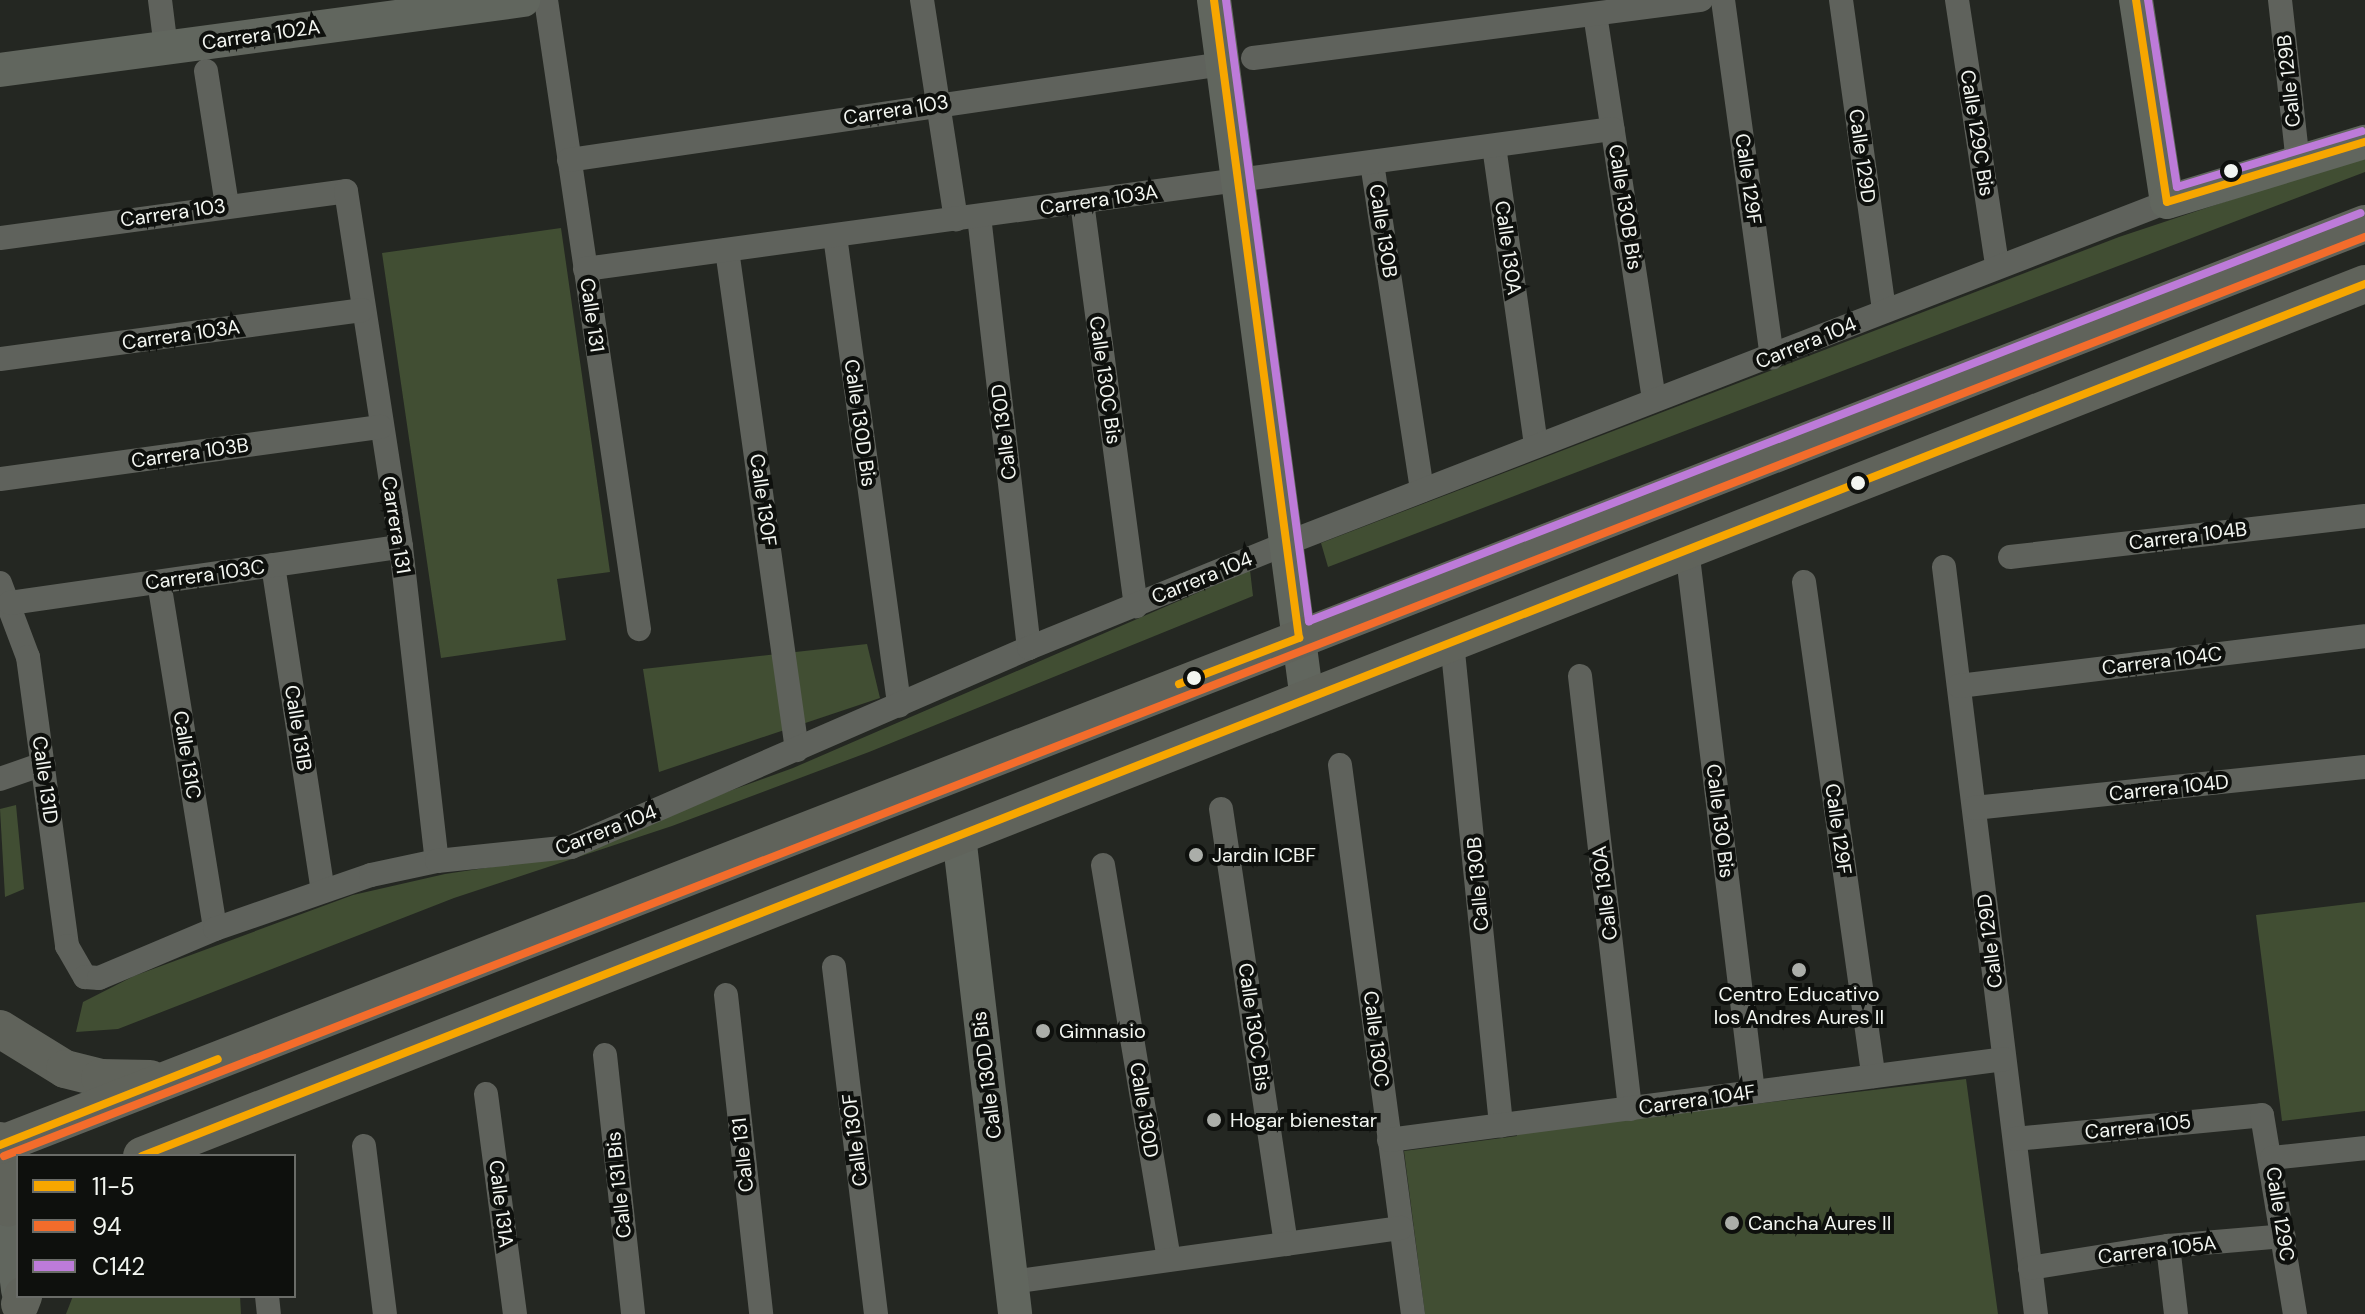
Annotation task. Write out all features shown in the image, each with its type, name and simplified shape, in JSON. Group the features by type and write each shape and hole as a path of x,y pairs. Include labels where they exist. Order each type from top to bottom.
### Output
{"main road":[{"path":"9,1207 0,1144 2365,224"},
{"path":"147,1154 2365,284"},
{"path":"0,1029 65,1069 136,1081 172,1077"}],"street":[{"path":"160,0 166,48"},
{"name":"Carrera 102A","path":"0,70 523,0"},
{"name":"Calle 131","path":"546,0 639,629"},
{"name":"Calle 130D","path":"922,0 938,103 968,217 1029,648"},
{"path":"1214,0 1238,61 1238,181 1307,700"},
{"name":"Carrera 103","path":"569,160 938,103 1658,3 1701,0"},
{"name":"Calle 129F","path":"1723,0 1772,358"},
{"name":"Calle 129D","path":"1841,0 1884,311"},
{"name":"Calle 129C Bis","path":"1957,0 1997,266"},
{"path":"2136,0 2167,202"},
{"name":"Calle 129B","path":"2280,0 2298,162"},
{"name":"Calle 130B Bis","path":"1595,14 1654,400"},
{"path":"206,71 227,205"},
{"name":"Carrera 103A","path":"585,269 1613,129"},
{"name":"Carrera 104","path":"85,977 99,978 215,929 323,890 437,861 571,847 1029,648 1287,543 1654,400 1772,358 1997,266 2167,202 2365,142"},
{"name":"Calle 130A","path":"1494,146 1536,446"},
{"name":"Calle 130B","path":"1372,163 1422,490"},
{"name":"Carrera 103","path":"0,238 346,191"},
{"name":"Carrera 131","path":"346,191 380,427 401,547 437,861"},
{"name":"Calle 130C Bis","path":"1082,202 1136,606"},
{"name":"Calle 130D Bis","path":"835,236 899,706"},
{"name":"Calle 130F","path":"727,250 797,750"},
{"name":"Carrera 103A","path":"0,359 362,310"},
{"name":"Carrera 103B","path":"0,479 380,427"},
{"name":"Carrera 104B","path":"2010,557 2365,516"},
{"name":"Carrera 103C","path":"5,593 159,582 401,547"},
{"name":"Calle 130 Bis","path":"1687,549 1753,1092"},
{"name":"Calle 131B","path":"273,565 323,890"},
{"name":"Calle 129D","path":"1944,567 2036,1314"},
{"name":"Calle 131C","path":"159,582 215,929"},
{"name":"Calle 129F","path":"1804,582 1873,1076"},
{"name":"Calle 131D","path":"5,593 28,657 67,946 85,977"},
{"name":"Carrera 104C","path":"1959,686 2365,636"},
{"name":"Calle 130B","path":"1452,642 1501,1126"},
{"name":"Calle 130A","path":"1580,676 1630,1109"},
{"path":"0,779 43,764"},
{"name":"Calle 130C","path":"1340,765 1413,1314"},
{"name":"Carrera 104D","path":"1974,808 2365,767"},
{"name":"Calle 130C Bis","path":"1221,809 1286,1244"},
{"name":"Calle 130D Bis","path":"959,836 1013,1298"},
{"name":"Calle 130D","path":"1103,865 1169,1260"},
{"name":"Calle 130F","path":"834,967 876,1314"},
{"name":"Calle 131","path":"726,995 761,1314"},
{"name":"Calle 131 Bis","path":"605,1055 633,1314"},
{"name":"Carrera 104F","path":"1389,1140 2004,1059"},
{"name":"Calle 131A","path":"486,1094 515,1314"},
{"name":"Carrera 105","path":"2015,1139 2262,1115"},
{"name":"Calle 129C","path":"2262,1115 2272,1158 2295,1314"},
{"path":"364,1146 385,1314"},
{"path":"2272,1158 2365,1148"},
{"path":"9,1207 16,1266"},
{"path":"1013,1298 1169,1260 1401,1228"},
{"name":"Carrera 105A","path":"2030,1268 2168,1246 2284,1236"},
{"path":"2168,1246 2176,1314"}],"green space":[{"path":"2365,155 2365,172 1328,567 1321,543 2119,237"},
{"path":"561,228 610,572 557,579 566,640 441,658 382,253"},
{"path":"1250,570 1253,596 869,752 672,826 454,898 118,1029 76,1032 83,1002 134,976 353,895 445,874 539,860 793,768"},
{"path":"867,644 880,698 659,772 643,669"},
{"path":"16,805 24,889 5,897 0,809"},
{"path":"2365,902 2365,1111 2282,1121 2256,915"},
{"name":"Cancha Aures II","path":"1966,1079 1998,1314 1425,1314 1404,1151 1517,1136 1517,1132"},
{"path":"72,1298 240,1298 241,1314 66,1314"}],"transit line":[{"name":"11-5","path":"1179,684 1299,638 1214,0"},
{"name":"C142","path":"1226,0 1309,621 2361,213"},
{"name":"11-5","path":"2136,0 2167,202 2365,142"},
{"name":"C142","path":"2148,0 2177,187 2362,131"},
{"name":"94","path":"4,1156 2365,237"},
{"name":"11-5","path":"147,1154 2365,284"},
{"name":"11-5","path":"0,1145 218,1059"}],"place":[{"name":"Jardin ICBF","path":"1196,855"},
{"name":"Centro Educativo los Andres Aures II","path":"1799,970"},
{"name":"Gimnasio","path":"1043,1031"},
{"name":"Hogar bienestar","path":"1214,1120"},
{"name":"Cancha Aures II","path":"1732,1223"}]}
